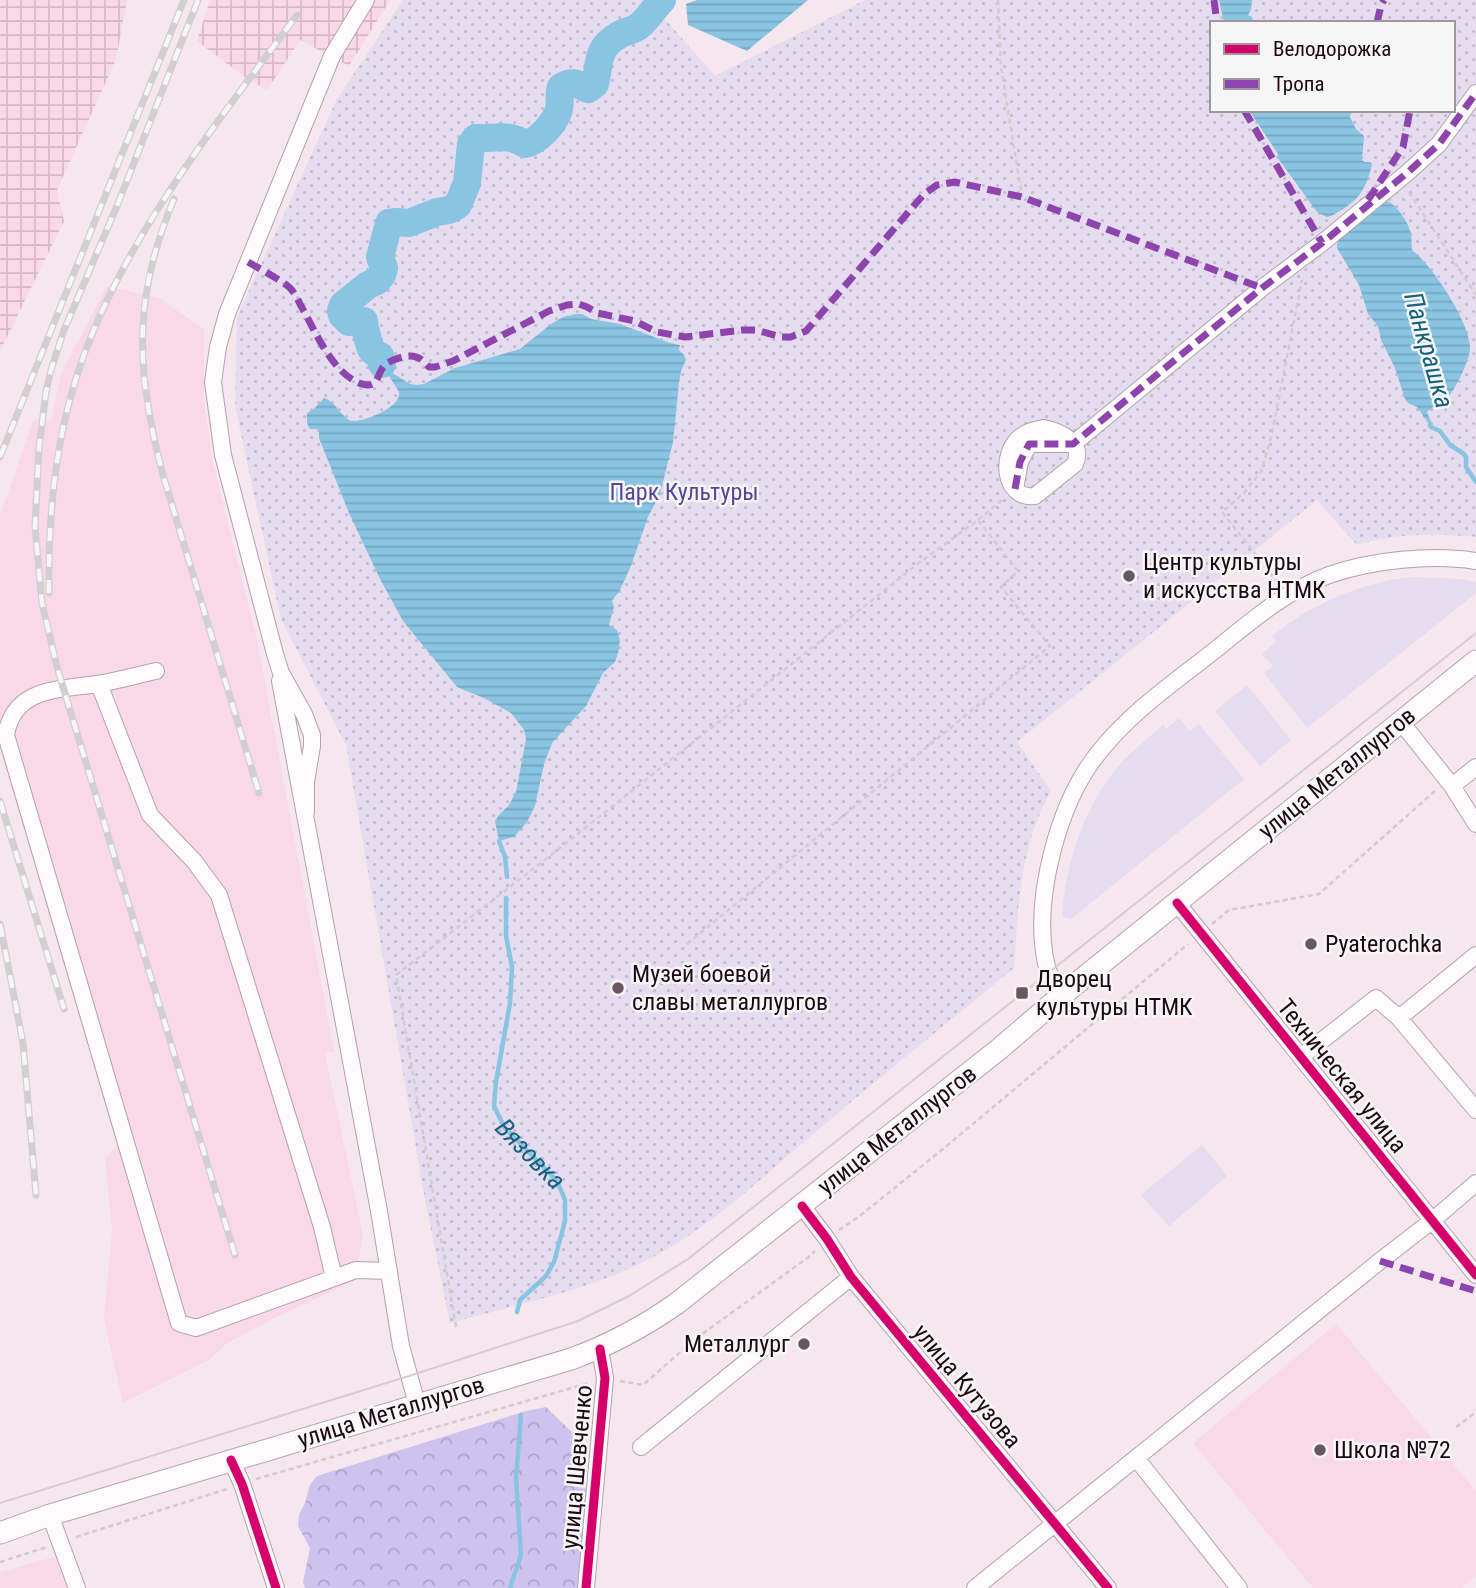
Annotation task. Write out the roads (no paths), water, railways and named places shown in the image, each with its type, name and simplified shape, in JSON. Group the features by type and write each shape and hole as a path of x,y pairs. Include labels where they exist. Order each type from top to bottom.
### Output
{"main road":[{"name":"улица Металлургов","path":"0,1533 50,1515 600,1349 636,1330 676,1304 999,1050 1061,996 1476,661"}],"street":[{"path":"366,0 332,56 227,314 218,347 213,383 223,455 275,654 377,1197 401,1346 417,1404"},
{"path":"1073,444 1400,179 1439,144 1476,93"},
{"path":"1044,428 1067,437 1073,444 1078,457 1074,464 1035,496 1029,497 1015,489 1007,469 1007,457 1012,445 1021,436 1044,428"},
{"path":"1061,996 1048,973 1042,925 1047,880 1059,829 1082,777 1095,757 1128,721 1287,595 1328,576 1382,563 1447,559 1476,561"},
{"path":"156,671 42,693 20,705 8,724 6,735 179,1323 196,1328 356,1270 389,1271"},
{"path":"99,684 150,815 194,862 219,895 322,1227 334,1278"},
{"path":"1401,722 1452,786 1476,824"},
{"path":"1452,786 1476,767"},
{"name":"Техническая улица","path":"1177,903 1476,1275"},
{"path":"1399,1018 1476,955"},
{"path":"1301,1057 1376,998 1399,1018 1476,1110"},
{"path":"975,1588 1476,1183"},
{"name":"улица Кутузова","path":"802,1206 851,1277 1108,1588"},
{"path":"641,1447 851,1277"},
{"name":"улица Шевченко","path":"586,1588 605,1378 600,1349"},
{"path":"1136,1458 1239,1588"},
{"path":"231,1460 242,1483 276,1588"},
{"path":"50,1515 77,1588"}],"water":[{"path":"697,0 808,0 747,51 688,25 686,4"},
{"path":"1219,0 1252,0 1248,15 1253,21 1224,21"},
{"path":"1250,112 1351,112 1350,117 1356,129 1364,137 1362,160 1372,164 1367,182 1359,196 1327,217 1317,212 1277,157 1278,154"},
{"path":"1387,201 1395,206 1405,219 1411,233 1412,250 1448,294 1468,336 1470,352 1459,380 1447,399 1427,412 1431,427 1417,407 1405,399 1378,326 1368,314 1359,285 1337,248 1341,236"},
{"path":"576,314 620,324 680,345 679,350 686,360 679,383 673,442 660,494 648,517 631,566 619,592 612,600 614,607 609,625 617,630 620,641 615,662 603,673 586,706 552,743 544,764 535,806 527,822 514,837 499,841 495,821 516,792 526,739 524,730 511,713 457,687 403,621 349,513 319,438 319,429 310,429 307,423 307,413 324,398 332,402 349,420 361,420 379,414 394,404 399,393 386,369 410,384 424,384 455,368 520,349 551,324"}],"waterway":[{"name":"Вязовка","path":"382,364 380,356 370,347 364,321 349,322 341,311 343,305 382,275 384,268 380,257 389,223 409,223 458,205 467,183 471,144 476,138 507,138 525,144 535,140 546,131 557,114 561,87 571,83 588,89 595,84 600,56 606,45 619,35 639,26 662,0"},
{"name":"Панкрашка","path":"1430,425 1440,431 1450,445 1464,454 1466,467 1476,482"},
{"name":"Вязовка","path":"499,841 505,857 507,877"},
{"name":"Вязовка","path":"506,898 506,936 512,967 510,1003 494,1106 504,1127 557,1181 565,1200 565,1221 554,1262 546,1276 520,1300 517,1312"},
{"name":"Вязовка","path":"510,1588 521,1555 516,1478 521,1415"}],"tram line":[{"path":"0,1503 578,1321 629,1296 688,1259 1476,633"}],"railway":[{"path":"0,457 184,0"},
{"path":"198,0 117,206 64,330 51,370 39,447 35,527 42,603 57,667 235,1255"},
{"path":"49,593 51,513 57,460 75,382 93,332 115,283 170,190 297,15"},
{"path":"174,199 160,235 145,303 143,336 147,402 163,475 259,793"},
{"path":"0,801 64,1009"},
{"path":"0,924 23,1043 36,1195"}],"place":[{"name":"Центр культуры и искусства НТМК","path":"1129,576"},
{"name":"Pyaterochka","path":"1311,944"},
{"name":"Музей боевой славы металлургов","path":"618,988"},
{"name":"Дворец культуры НТМК","path":"1022,993"},
{"name":"Металлург","path":"804,1344"},
{"name":"Школа №72","path":"1320,1450"}],"park label":[{"name":"Парк Культуры","path":"684,492"}]}
